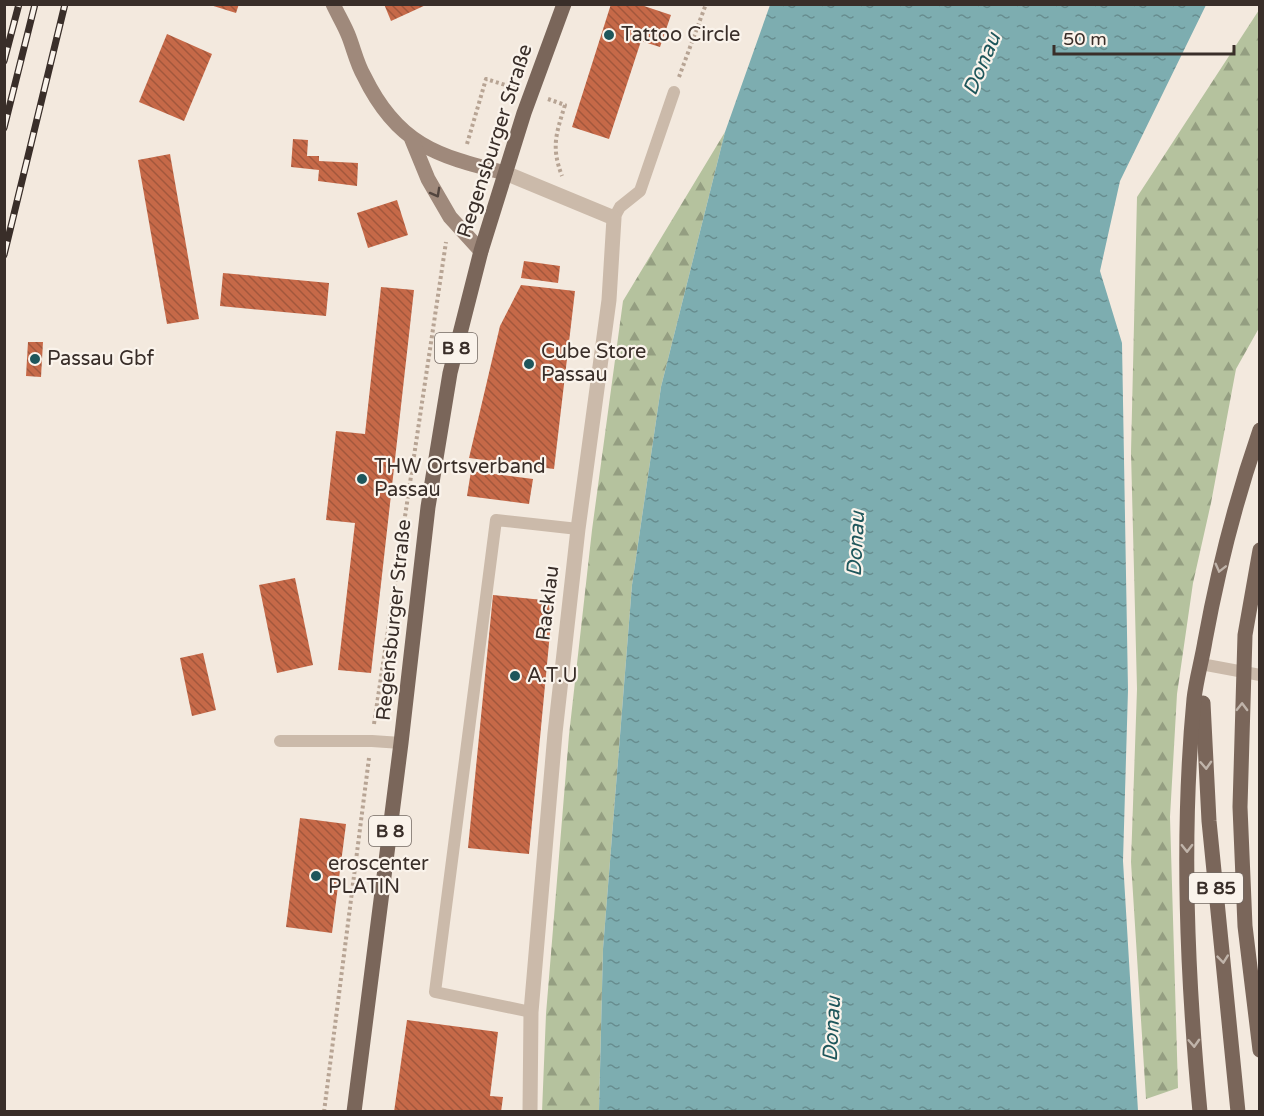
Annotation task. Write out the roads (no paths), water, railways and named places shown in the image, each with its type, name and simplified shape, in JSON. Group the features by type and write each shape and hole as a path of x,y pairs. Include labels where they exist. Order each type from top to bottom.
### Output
{"main road":[{"name":"Regensburger Straße","path":"354,1112 431,487 450,373 481,251 505,173 564,4"},
{"path":"1200,1112 1189,941 1186,818 1195,697 1217,577 1234,511 1260,430"},
{"path":"1260,550 1245,635 1240,807 1245,926 1260,1050"},
{"name":"B 85","path":"1201,664 1209,821 1238,1112"}],"street":[{"path":"333,4 348,35 363,76 387,115 412,140 462,162 505,173 614,218"},
{"path":"412,140 428,179 450,217 481,251"},
{"name":"Racklau","path":"530,1112 531,1012 555,733 578,529 609,300 614,218"}],"lane":[{"path":"614,218 621,207 640,191 674,92"},
{"path":"531,1012 435,992 496,520 578,529"},
{"path":"1201,664 1260,675"},
{"path":"280,741 372,741 401,744"}],"water":[{"name":"Donau","path":"770,5 1206,5 1120,181 1100,271 1122,343 1128,690 1123,861 1138,1111 599,1111 603,949 632,585 661,387 725,132"}],"railway":[{"path":"4,61 19,4"},
{"path":"4,128 35,4"},
{"path":"4,255 65,4"}],"place":[{"name":"Tattoo Circle","path":"609,35"},
{"name":"Passau Gbf","path":"35,359"},
{"name":"Cube Store Passau","path":"529,364"},
{"name":"THW Ortsverband Passau","path":"362,479"},
{"name":"A.T.U","path":"515,676"},
{"name":"eroscenter PLATIN","path":"316,876"}]}
